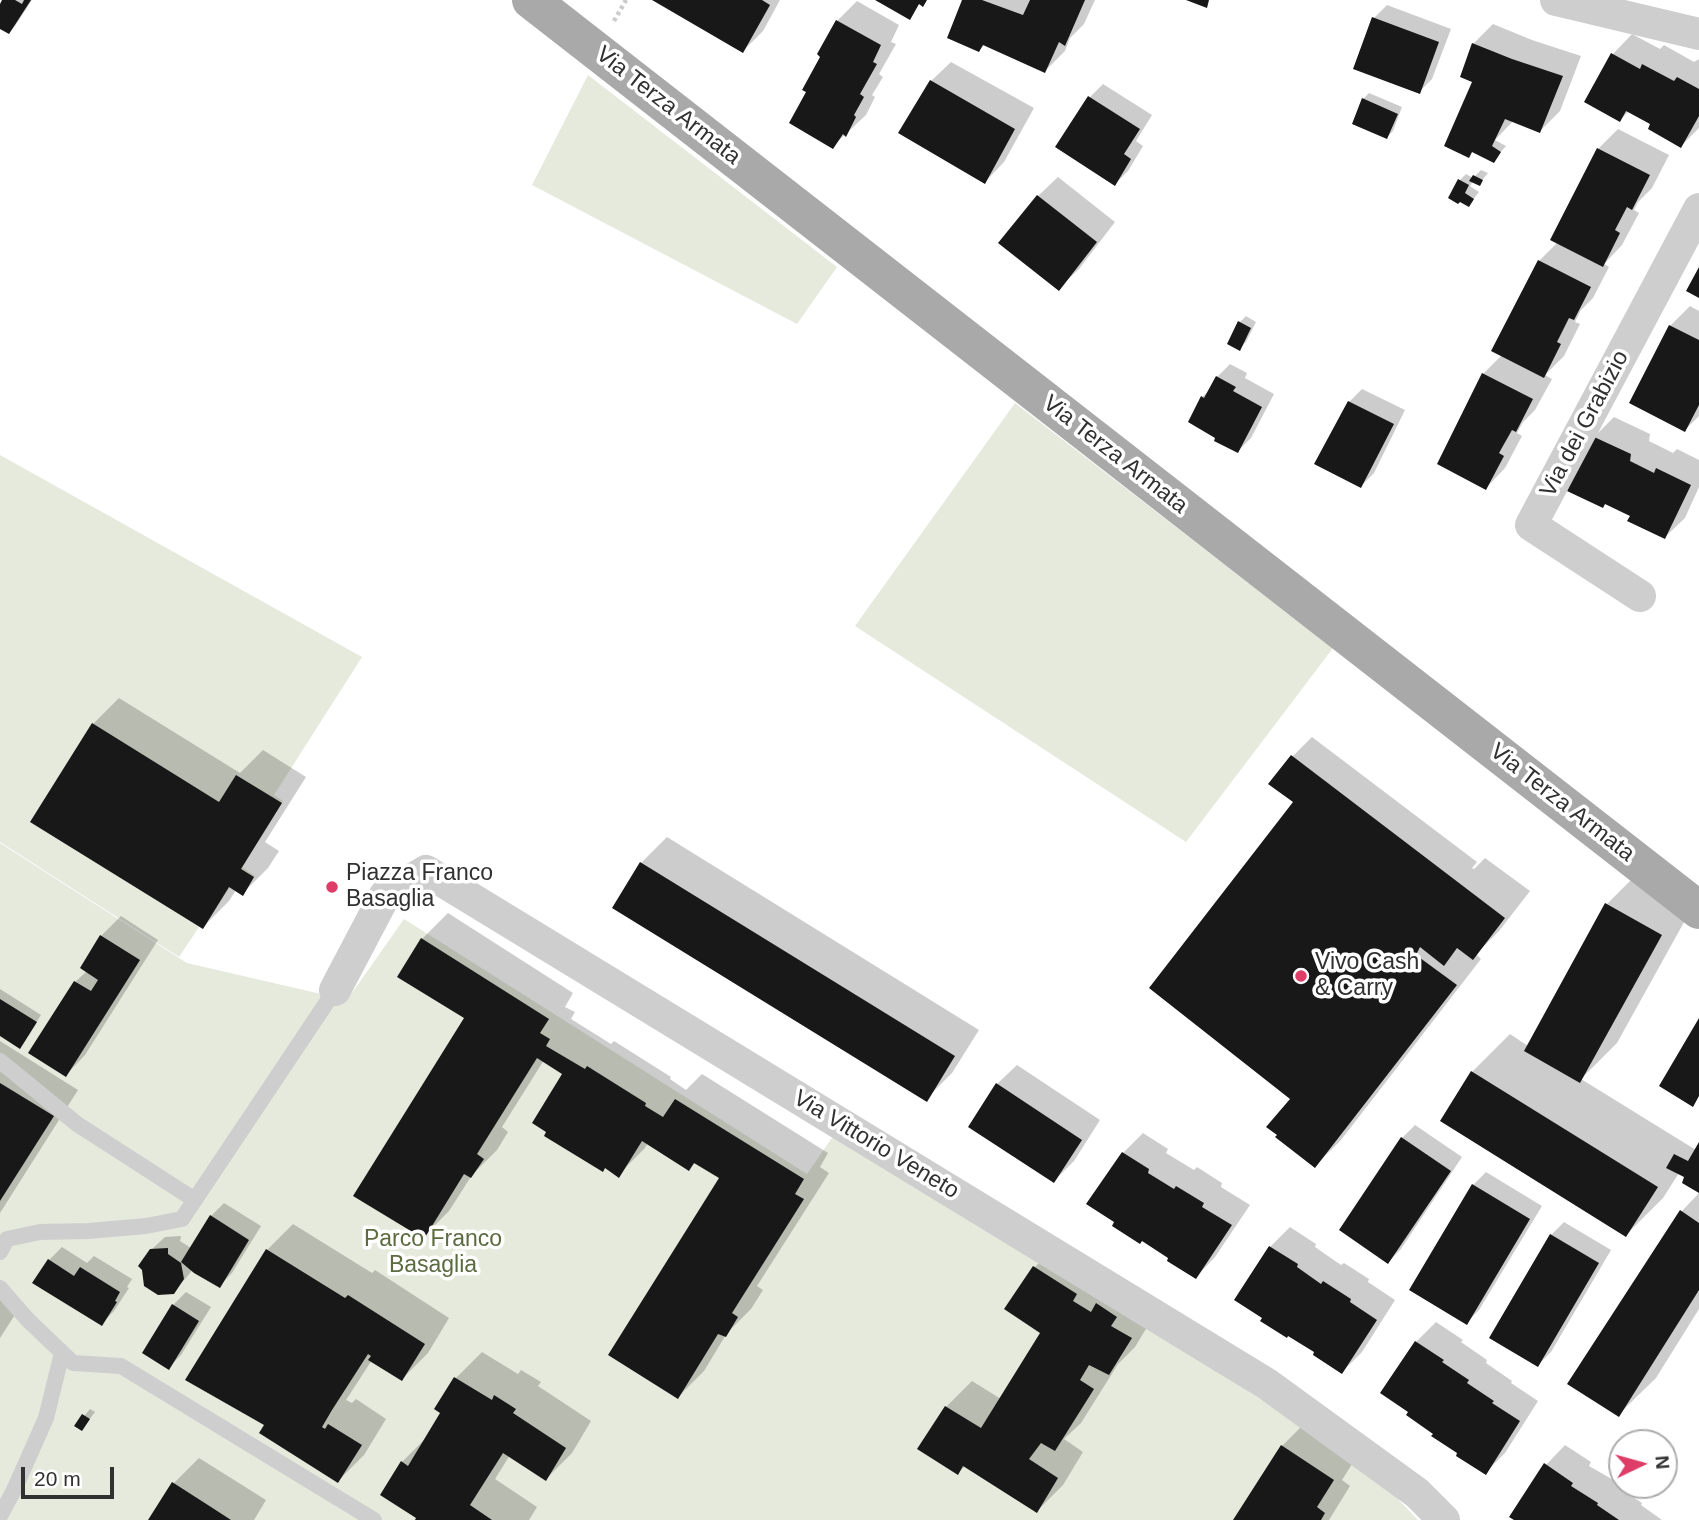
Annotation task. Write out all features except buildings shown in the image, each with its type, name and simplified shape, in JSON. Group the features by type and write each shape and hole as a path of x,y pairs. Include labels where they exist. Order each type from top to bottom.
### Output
{"main road":[{"name":"Via Terza Armata","path":"531,0 1699,910"}],"street":[{"path":"1556,0 1699,34"},
{"name":"Via dei Grabizio","path":"1640,596 1531,525 1699,209"},
{"name":"Via Vittorio Veneto","path":"335,990 385,895 426,871 1267,1384 1417,1493 1444,1520"}],"lane":[{"path":"0,1252 7,1239 40,1232 146,1226 182,1219 335,990"},
{"path":"0,1061 77,1124 195,1200"},
{"path":"0,1288 28,1320 73,1363 121,1366 374,1520"},
{"path":"0,1516 46,1418 62,1353"}],"green space":[{"path":"588,75 837,267 797,324 532,185"},
{"path":"1015,403 1333,648 1186,842 855,626"},
{"path":"0,455 362,657 274,795 283,801 242,867 255,876 243,896 230,887 203,929 199,927 179,957 0,842"},
{"name":"Parco Franco Basaglia","path":"0,843 187,963 347,1000 404,919 807,1174 836,1132 1364,1464 1418,1520 0,1520"}],"place":[{"name":"Piazza Franco Basaglia","path":"332,887"},
{"name":"Vivo Cash & Carry","path":"1301,976"}]}
